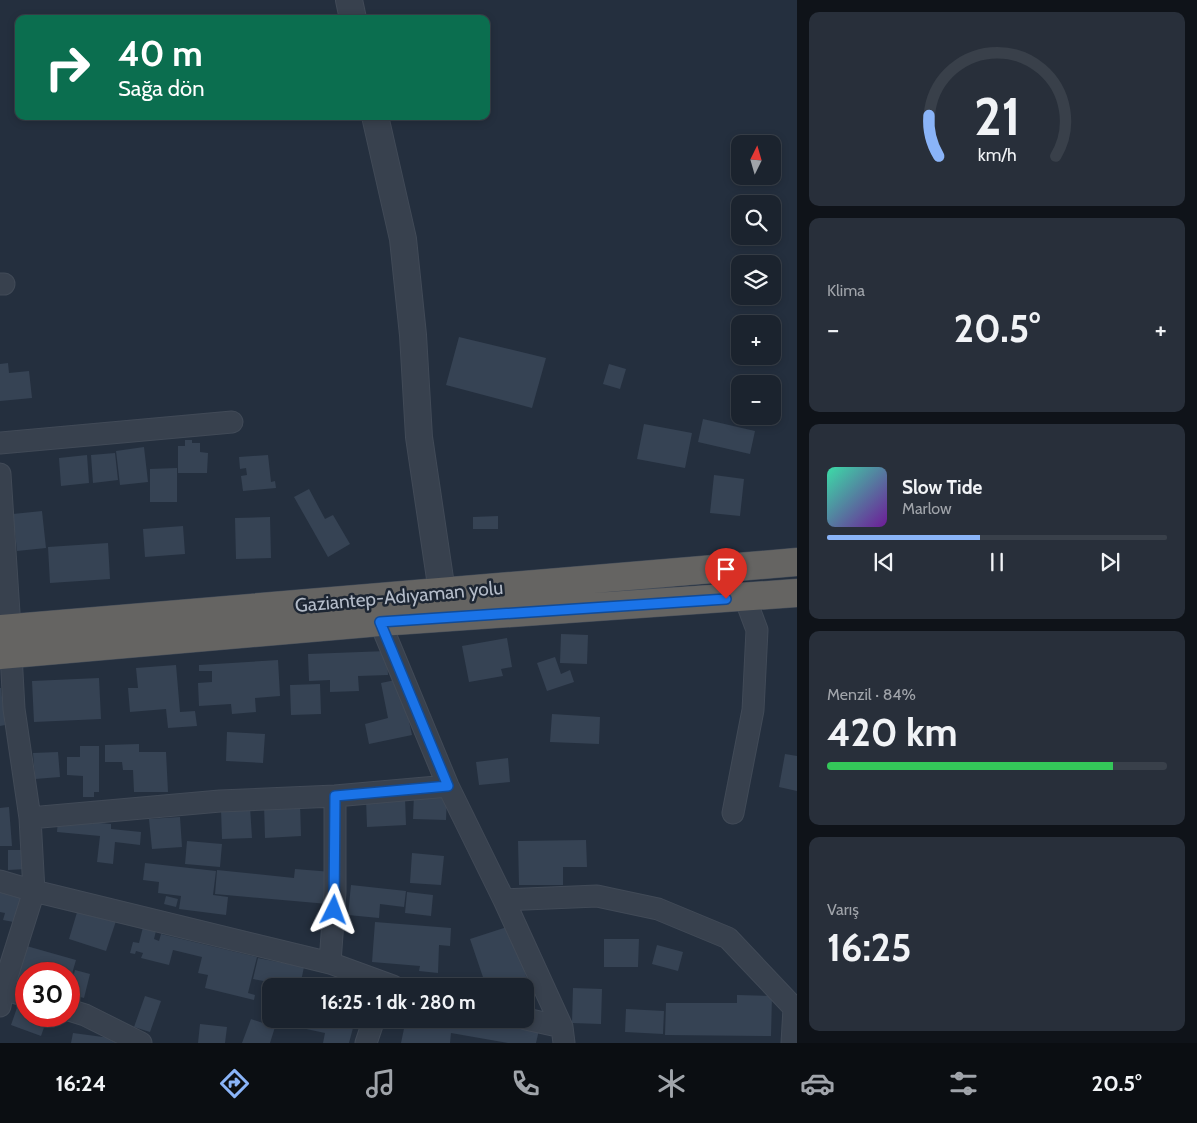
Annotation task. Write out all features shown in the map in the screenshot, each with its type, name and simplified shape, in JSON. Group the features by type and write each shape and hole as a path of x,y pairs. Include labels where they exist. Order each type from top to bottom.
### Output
{"highway":[{"name":"Gaziantep-Adıyaman yolu","path":"375,610 442,592 797,562"},
{"name":"Gaziantep-Adıyaman yolu","path":"5,641 375,610 745,598 797,593"}],"street":[{"path":"349,0 352,15"},
{"path":"376,120 403,239 413,335 419,437 442,592"},
{"path":"0,443 232,422"},
{"path":"0,474 5,641 30,818 34,891 7,955 2,998 15,997"},
{"path":"733,813 753,700 757,630 745,598"},
{"path":"375,610 448,786 504,900 563,1035"},
{"path":"30,818 220,801 335,796 448,786"},
{"path":"330,963 335,892 335,796"},
{"path":"0,881 34,891 330,963 368,978"},
{"path":"504,900 597,896 658,909 728,938 796,1009 792,1043"},
{"path":"80,1013 141,1043"},
{"path":"534,1022 563,1035"},
{"path":"366,1043 371,1028"}],"building":[{"path":"459,337 546,358 532,408 446,385"},
{"path":"8,363 9,373 29,371 32,398 0,401 0,364"},
{"path":"609,364 626,369 620,389 603,384"},
{"path":"703,419 755,431 750,454 698,442"},
{"path":"644,424 692,433 685,468 637,459"},
{"path":"185,440 192,440 192,443 200,443 200,452 208,453 207,473 178,473 178,446 185,446"},
{"path":"144,447 148,482 120,485 116,451"},
{"path":"115,453 118,480 93,483 91,455"},
{"path":"87,455 89,483 61,486 59,458"},
{"path":"268,455 271,482 275,481 276,488 243,491 241,476 247,475 246,468 240,469 239,457"},
{"path":"177,468 177,502 150,502 150,469"},
{"path":"714,475 744,479 740,516 710,513"},
{"path":"309,489 325,519 333,515 350,544 328,557 294,497"},
{"path":"42,511 46,548 17,551 13,514"},
{"path":"498,516 498,529 473,529 473,517"},
{"path":"270,517 271,558 236,559 235,518"},
{"path":"183,526 185,554 145,557 143,529"},
{"path":"108,543 110,579 50,583 48,547"},
{"path":"561,634 588,635 587,664 560,663"},
{"path":"507,638 512,667 501,669 503,676 469,682 462,646"},
{"path":"387,651 388,675 358,676 359,691 330,692 330,680 309,681 308,654"},
{"path":"555,657 561,674 570,670 574,682 547,691 537,663"},
{"path":"278,660 280,696 255,698 256,712 232,714 231,704 199,706 198,683 212,682 212,671 199,671 199,665"},
{"path":"176,665 180,712 195,711 197,726 168,728 166,709 130,712 128,688 138,688 136,668"},
{"path":"99,678 101,719 34,722 32,681"},
{"path":"400,679 412,735 369,744 365,724 388,718 381,683"},
{"path":"320,684 321,714 291,715 290,685"},
{"path":"0,688 5,725 0,726"},
{"path":"552,714 600,717 599,744 550,742"},
{"path":"227,732 265,734 263,763 226,761"},
{"path":"139,744 139,752 166,752 168,792 134,792 133,770 123,770 122,762 105,762 105,745"},
{"path":"80,746 99,746 99,792 94,792 94,797 83,797 83,776 67,775 67,757 80,757"},
{"path":"58,752 60,777 35,779 33,753"},
{"path":"785,754 797,756 797,791 779,787"},
{"path":"508,758 510,782 479,785 476,762"},
{"path":"414,794 447,796 446,820 413,819"},
{"path":"405,797 406,825 367,827 366,799"},
{"path":"300,803 301,836 265,838 264,804"},
{"path":"9,807 12,846 0,846 0,808"},
{"path":"250,807 252,838 222,839 221,809"},
{"path":"180,817 182,847 152,849 149,819"},
{"path":"58,819 111,824 111,829 141,832 140,845 115,842 113,864 97,862 100,836 57,832"},
{"path":"586,840 587,867 563,867 563,885 519,885 518,841"},
{"path":"187,841 222,844 220,867 185,864"},
{"path":"8,850 26,850 26,869 8,870"},
{"path":"412,853 444,856 441,885 410,883"},
{"path":"145,863 216,871 213,895 228,897 226,915 179,909 181,896 158,893 159,882 143,880"},
{"path":"295,869 332,872 328,904 215,894 217,870 294,878"},
{"path":"351,885 406,891 404,907 380,904 379,918 348,915"},
{"path":"0,887 26,892 19,923 3,920 5,913 0,912"},
{"path":"407,892 433,895 431,916 405,913"},
{"path":"166,896 178,899 176,907 164,904"},
{"path":"78,909 116,921 106,951 69,939"},
{"path":"375,922 451,928 450,946 439,945 438,973 419,971 420,966 372,962"},
{"path":"510,926 527,978 483,978 470,939"},
{"path":"143,927 156,931 154,939 159,941 161,934 257,957 248,993 255,995 254,1000 205,988 208,975 198,973 202,957 173,950 169,965 141,958 143,953 136,951 135,954 130,953 133,942 139,943"},
{"path":"604,939 639,939 638,967 604,967"},
{"path":"23,945 76,960 75,962 18,962"},
{"path":"657,945 683,952 678,971 652,964"},
{"path":"258,958 304,967 302,978 262,978 262,981 253,979"},
{"path":"80,971 90,974 84,998 80,997"},
{"path":"15,972 15,983 12,982"},
{"path":"573,988 602,989 601,1024 572,1023"},
{"path":"737,995 772,996 771,1036 665,1035 666,1003 737,1003"},
{"path":"145,996 161,1001 150,1032 134,1027"},
{"path":"626,1009 664,1011 663,1034 625,1032"},
{"path":"15,1013 15,1026 11,1025"},
{"path":"251,1019 262,1023 262,1028 275,1028 270,1043 242,1043"},
{"path":"200,1024 227,1027 225,1043 198,1043"},
{"path":"16,1027 44,1027 41,1036"},
{"path":"302,1028 353,1028 349,1043 323,1043 325,1033"},
{"path":"404,1028 527,1028 539,1030 536,1043 508,1043 451,1033 450,1043 401,1043"},
{"path":"73,1033 118,1039 117,1043 71,1043"}],"route":[{"path":"334,910 335,796 448,786 380,622 726,599"}]}
